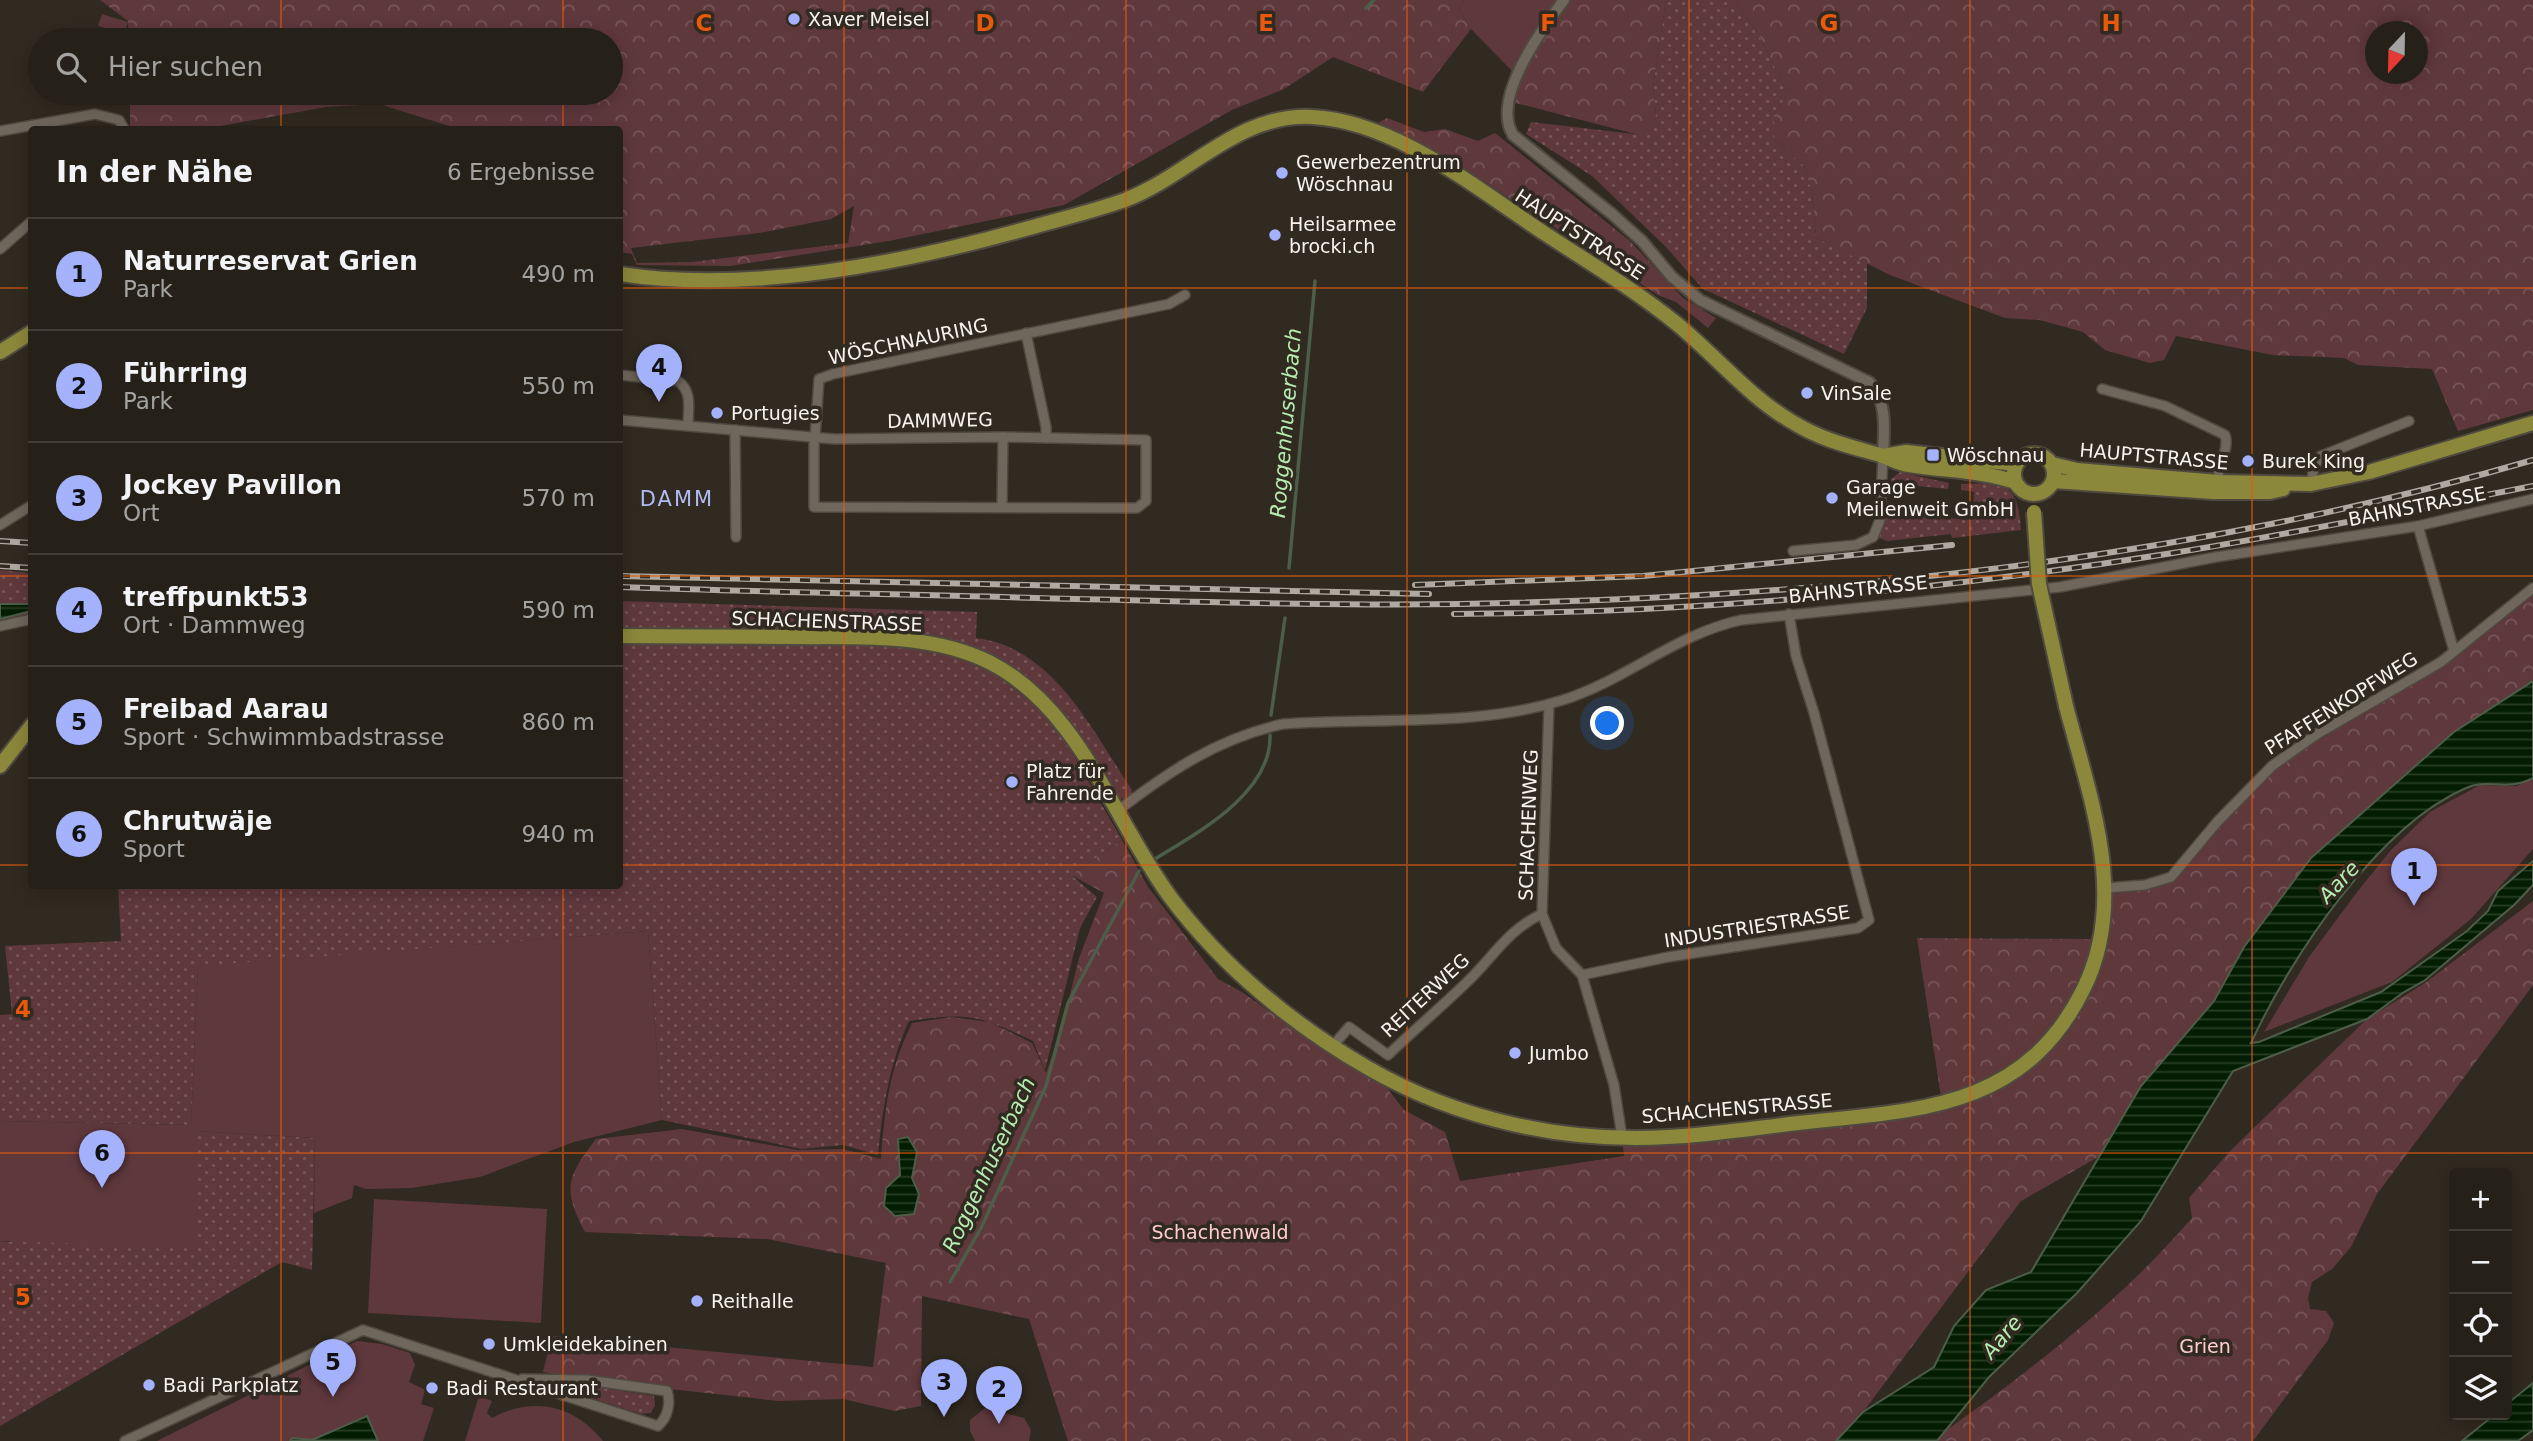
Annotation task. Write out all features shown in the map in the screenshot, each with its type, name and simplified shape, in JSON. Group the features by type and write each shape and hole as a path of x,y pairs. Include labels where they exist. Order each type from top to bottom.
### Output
{"main road":[{"name":"HAUPTSTRASSE","path":"623,274 671,281 726,280 884,262 983,241 1128,199 1150,189 1229,138 1268,122 1308,117 1336,121 1398,142 1433,161 1647,301 1710,353 1758,398 1791,422 1837,444 1904,465 1984,474 2015,482"},
{"path":"0,352 28,334"},
{"name":"HAUPTSTRASSE","path":"2052,464 2077,470 2218,482 2312,484 2369,472 2533,423"},
{"name":"HAUPTSTRASSE","path":"1882,456 1906,452 2016,464"},
{"path":"2031,453 2043,456 2052,464 2053,481 2047,489 2034,494 2022,491 2015,482 2016,464 2031,453"},
{"name":"HAUPTSTRASSE","path":"2053,481 2236,492 2270,492 2295,485"},
{"name":"SCHACHENSTRASSE","path":"623,636 899,639 937,644 965,652 1004,670 1040,700 1074,742 1172,899 1219,955 1296,1021 1332,1047 1401,1086 1483,1116 1561,1133 1669,1137 1942,1105 1991,1086 2044,1046 2084,989 2104,925 2106,888 2102,850 2039,584 2034,494"},
{"path":"0,766 28,730"}],"street":[{"path":"1563,0 1509,93 1507,124 1513,135 1612,214 1642,241 1672,277 1700,300 1869,382 1876,388 1882,406 1882,456 1880,520 1873,537 1860,544 1793,551"},
{"path":"0,131 95,114 119,120 123,126"},
{"path":"0,249 28,224"},
{"name":"WÖSCHNAURING","path":"1146,440 1146,501 1137,508 1002,505 814,507 819,379 1169,304 1185,295"},
{"path":"1026,333 1046,438"},
{"path":"623,375 678,381 684,386 689,400 688,426"},
{"path":"2102,389 2165,406 2225,435 2227,442 2217,473 2218,482"},
{"name":"DAMMWEG","path":"623,420 815,437 1146,440"},
{"path":"2312,484 2314,467 2321,456 2409,421"},
{"path":"735,430 736,537"},
{"path":"1002,505 1003,437"},
{"name":"BAHNSTRASSE","path":"1116,812 1204,751 1236,736 1283,724 1461,716 1549,704 1606,684 1694,634 1741,620 2060,587 2216,557 2418,526 2533,499"},
{"path":"0,525 28,508"},
{"path":"2418,526 2454,651"},
{"name":"PFAFFENKOPFWEG","path":"2106,888 2145,885 2171,877 2231,807 2272,766 2317,734 2454,651 2533,589"},
{"name":"INDUSTRIESTRASSE","path":"1582,975 1668,957 1858,928 1868,923 1866,902 1796,656 1789,614"},
{"path":"0,626 28,620"},
{"name":"SCHACHENWEG","path":"1549,704 1542,914 1556,948 1582,975"},
{"name":"REITERWEG","path":"1332,1047 1349,1027 1388,1055 1466,984 1511,933 1542,914"},
{"path":"1582,975 1614,1085 1622,1137"},
{"path":"125,1441 363,1330 522,1379 658,1426 663,1422 670,1401 667,1391 587,1380 522,1379"}],"green space":[{"path":"100,0 1464,0 1459,9 1471,29 1423,92 1333,57 1284,89 1232,110 1064,205 889,241 730,266 637,265 632,254 623,252 623,126 449,126 382,105 623,105 623,28 128,28 128,21","holes":["854,206 848,243 692,262 637,263 631,248 759,233 831,219"]},
{"path":"1464,0 1558,0 1512,71 1471,29 1459,9"},
{"path":"1558,0 1666,0 1653,87 1656,115 1643,136 1512,102 1512,71"},
{"path":"1666,0 1734,0 1759,35 1788,94 1774,114 1774,139 1804,166 1812,192 1816,238 1867,263 1867,308 1844,354 1703,289 1665,246 1592,176 1526,134 1531,122 1643,135 1656,115 1653,87"},
{"path":"1734,0 2533,0 2533,410 2458,431 2432,369 2358,365 2344,358 2273,355 2176,336 2164,360 2150,363 2105,350 2083,332 2040,320 2005,318 1890,275 1816,238 1812,192 1804,166 1774,139 1774,114 1788,94 1759,35"},
{"path":"102,14 128,22 126,28 98,26"},
{"path":"130,105 361,105 326,107 221,126 130,126"},
{"path":"1387,118 1424,132 1445,129 1478,141 1495,133 1630,241 1683,298 1716,318 1708,328 1676,302 1658,295 1448,158 1378,123"},
{"path":"1900,472 1949,483 1948,489 1898,484 1895,492 1890,488 1891,479"},
{"path":"1992,483 2007,489 2016,500 2021,530 1952,538 1951,534 1887,541 1879,538 1886,507 1896,505 1896,514 1972,520 1974,492 1961,490 1961,484"},
{"path":"0,570 28,573 28,617 0,623"},
{"name":"Schachenwald","path":"2533,593 2533,681 2454,732 2375,804 2244,947 2214,1001 2141,1086 2098,1157 2021,1201 1863,1412 1836,1441 1068,1441 1029,1319 922,1296 921,1406 895,1411 843,1399 779,1401 587,1380 543,1372 552,1336 873,1367 886,1263 767,1239 585,1232 573,1205 571,1184 574,1174 596,1139 682,1129 797,1150 843,1149 881,1159 889,1089 912,1023 951,1017 990,1022 1032,1043 1046,1073 1061,1031 1079,958 1104,893 1071,875 1122,840 1148,887 1218,979 1242,992 1318,1046 1384,1084 1404,1110 1445,1132 1460,1181 1624,1156 1622,1137 1942,1104 1917,938 2093,939 2106,888 2162,881 2272,766 2454,651 2516,609"},
{"path":"623,601 977,612 976,638 1003,645 1028,657 1049,675 1086,719 1132,790 1131,795 1125,799 1115,797 1072,729 1050,702 1027,680 1001,662 970,648 889,632 623,630"},
{"path":"623,644 889,645 937,650 986,667 1052,718 1122,840 1071,875 1097,897 1080,928 1045,1070 1033,1041 986,1021 946,1017 909,1021 896,1054 888,1086 878,1155 843,1145 801,1149 662,1120 648,931 198,967 191,1125 0,1121 0,1015 12,1014 5,946 121,941 118,889 623,889"},
{"path":"2533,778 2533,849 2471,919 2392,982 2264,1032 2309,957 2357,892 2391,850 2430,812 2480,785 2517,786"},
{"name":"Grien","path":"2533,901 2533,985 2377,1194 2351,1247 2332,1269 2312,1282 2308,1298 2310,1309 2326,1311 2334,1323 2328,1340 2253,1441 1937,1441 1944,1432 2074,1332 2135,1278 2192,1218 2189,1198 2230,1151 2367,1019 2425,983"},
{"path":"648,931 662,1120 574,1142 480,1177 412,1188 366,1189 354,1185 352,1198 314,1213 315,1138 197,1131 196,1248 0,1241 0,1121 191,1125 198,966"},
{"path":"197,1131 315,1138 312,1270 282,1262 0,1426 0,1241 10,1242"},
{"path":"374,1199 547,1209 541,1323 368,1313"},
{"path":"357,1341 382,1344 410,1353 415,1365 409,1382 425,1390 421,1404 434,1408 423,1441 157,1441"},
{"path":"591,1386 654,1396 655,1405 651,1413 641,1414 564,1389"},
{"path":"479,1396 492,1401 487,1413 492,1418 523,1407 552,1408 579,1419 603,1441 465,1441"},
{"path":"985,1408 1024,1418 1031,1430 1029,1441 975,1441 970,1431 970,1420"}],"water":[{"path":"0,604 28,604 28,612 0,619"},
{"name":"Aare","path":"2533,681 2533,778 2515,784 2482,784 2466,788 2433,806 2401,832 2340,898 2313,935 2268,1009 2251,1043 2381,992 2467,931 2488,911 2498,891 2533,861 2533,885 2514,905 2424,981 2367,1019 2233,1071 2141,1221 2077,1293 1989,1377 1937,1441 1836,1441 1863,1412 1934,1367 1954,1326 1986,1290 2031,1272 2141,1086 2214,1001 2244,947 2311,858 2454,732"},
{"path":"908,1137 917,1152 912,1178 919,1194 914,1214 895,1216 884,1206 886,1188 900,1175 898,1139"},
{"path":"2533,1383 2533,1430 2518,1441 2462,1441 2488,1420 2512,1420 2512,1400"},
{"path":"367,1416 378,1441 290,1441 292,1438 312,1440"}],"waterway":[{"name":"Roggenhuserbach","path":"1366,8 1374,0"},
{"name":"Roggenhuserbach","path":"1289,568 1315,281"},
{"name":"Roggenhuserbach","path":"1271,715 1285,618"},
{"name":"Roggenhuserbach","path":"1155,859 1210,824 1246,793 1259,775 1267,756 1270,735"},
{"name":"Roggenhuserbach","path":"950,1282 981,1228 1046,1086 1068,1003 1139,871"}],"railway":[{"path":"623,587 1355,604 1461,604 1732,593 2002,568 2137,548 2270,524 2402,495 2533,460"},
{"path":"1454,614 1634,609 1904,589 2218,546 2533,486"},
{"path":"0,541 28,543"},
{"path":"1415,585 1643,576 1952,545"},
{"path":"0,566 28,568"},
{"path":"623,576 1429,594"}],"place":[{"name":"Xaver Meisel","path":"794,19"},
{"name":"Gewerbezentrum Wöschnau","path":"1282,173"},
{"name":"Heilsarmee brocki.ch","path":"1275,235"},
{"name":"VinSale","path":"1807,393"},
{"name":"treffpunkt53","path":"659,402"},
{"name":"Portugies","path":"717,413"},
{"name":"Wöschnau","path":"1933,455"},
{"name":"Burek King","path":"2248,461"},
{"name":"Garage Meilenweit GmbH","path":"1832,498"},
{"name":"Platz für Fahrende","path":"1012,782"},
{"name":"Naturreservat Grien","path":"2414,906"},
{"name":"Jumbo","path":"1515,1053"},
{"name":"Chrutwäje","path":"102,1188"},
{"name":"Reithalle","path":"697,1301"},
{"name":"Umkleidekabinen","path":"489,1344"},
{"name":"Badi Parkplatz","path":"149,1385"},
{"name":"Badi Restaurant","path":"432,1388"},
{"name":"Freibad Aarau","path":"333,1397"},
{"name":"Jockey Pavillon","path":"944,1417"},
{"name":"Führring","path":"999,1424"}],"district":[{"name":"DAMM","path":"677,499"}]}
